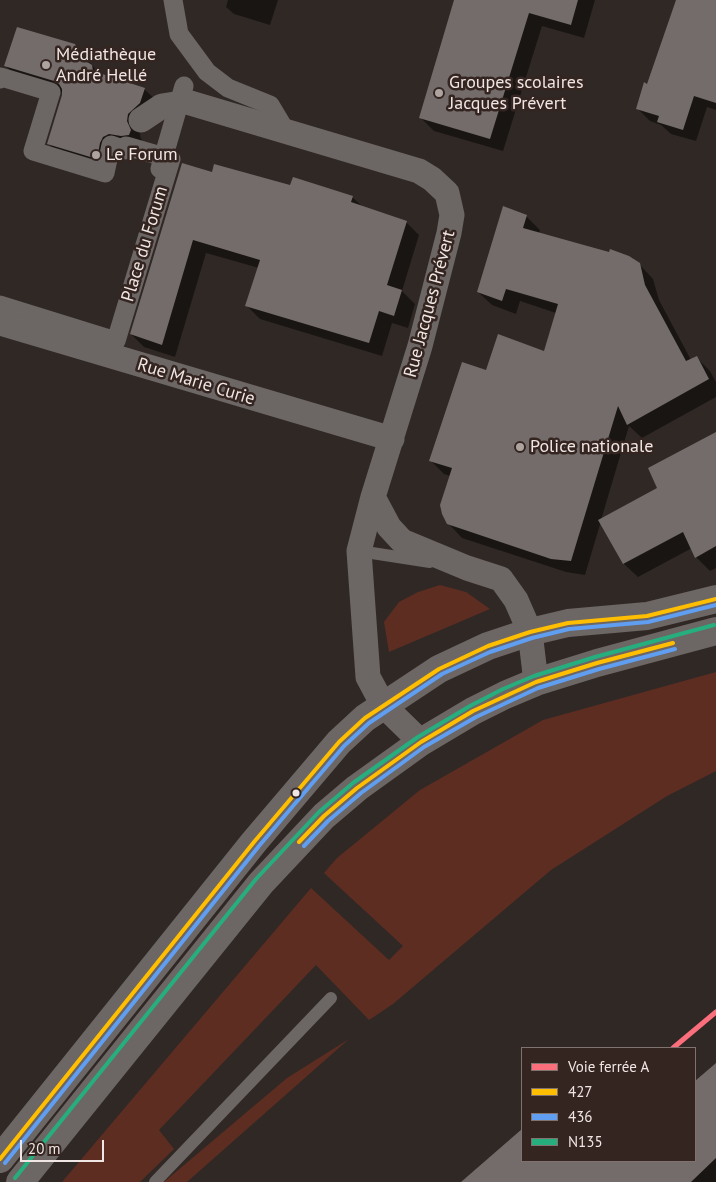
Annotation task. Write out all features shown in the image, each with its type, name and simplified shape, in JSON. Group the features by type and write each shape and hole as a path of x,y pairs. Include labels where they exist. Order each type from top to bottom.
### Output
{"street":[{"path":"173,0 179,34 207,72 228,88 270,105 285,130"},
{"path":"0,79 1,77 51,92 33,151 105,173 111,145 124,150 126,146 164,157"},
{"path":"0,305 101,344 164,157 184,86"},
{"name":"Rue Jacques Prévert","path":"141,120 162,106 187,102 419,171 432,179 447,193 452,215 449,233 420,346 358,551 366,671 383,706 421,742"},
{"name":"Rue Marie Curie","path":"0,323 101,344 392,439"},
{"path":"373,497 389,526 402,541 467,568 501,579 516,600 530,632 536,682"},
{"path":"0,1159 254,842 339,742 365,718 439,669 488,646 530,632 568,623 647,616 716,599"},
{"path":"20,1182 261,883 324,816 357,788 421,742 473,711 536,682 597,663 716,631"}],"lane":[{"path":"358,551 467,568"},
{"path":"155,1182 331,998"}],"shaded area":[{"path":"440,585 466,592 490,609 389,652 384,622 399,602 418,592"},
{"path":"716,672 716,771 667,796 551,870 393,1004 369,1020 316,965 159,1130 174,1149 140,1182 62,1182 311,888 389,960 403,946 324,873 337,858 420,790 543,720"},
{"path":"349,1039 187,1182 164,1182 287,1078"}],"building":[{"path":"454,0 578,0 571,25 529,13 490,139 419,118"},
{"path":"676,0 716,0 716,103 694,96 683,130 657,122 659,116 636,109 644,82 647,84"},
{"path":"17,27 75,44 83,59 92,65 93,71 145,88 140,103 128,114 127,121 131,130 129,135 109,134 103,137 97,159 47,144 62,95 62,89 54,81 4,66"},
{"path":"182,163 212,172 214,164 290,185 293,177 353,196 351,202 407,221 387,285 402,290 394,316 379,311 369,343 245,306 260,260 193,240 162,345 130,334"},
{"path":"503,206 527,215 523,228 609,252 610,249 629,256 640,263 645,285 686,361 697,356 709,379 627,425 618,406 571,561 551,559 447,524 440,505 452,468 429,461 462,362 486,370 498,334 544,351 558,304 506,289 502,301 477,292"},
{"path":"716,432 716,546 695,558 683,532 623,564 598,520 657,488 648,468"},
{"path":"716,1063 716,1158 691,1182 461,1182 521,1130 521,1162 696,1162 696,1080"}],"rail line":[{"name":"A","path":"674,1047 716,1012"}],"transit line":[{"name":"427","path":"0,1159 254,842 339,742 365,718 439,669 488,646 530,632 568,623 647,616 716,599"},
{"name":"436","path":"5,1163 259,846 344,746 369,723 442,674 490,652 532,638 569,629 648,622 716,605"},
{"name":"N135","path":"15,1178 256,879 319,812 353,783 418,737 503,689 534,676 595,657 714,625"},
{"name":"427","path":"299,842 324,816 357,788 421,742 473,711 536,682 597,663 673,643"},
{"name":"436","path":"304,846 328,821 361,793 424,747 476,717 538,688 599,669 675,649"}],"place":[{"name":"Médiathèque André Hellé","path":"46,65"},
{"name":"Groupes scolaires Jacques Prévert","path":"439,93"},
{"name":"Le Forum","path":"96,155"},
{"name":"Police nationale","path":"520,447"}]}
